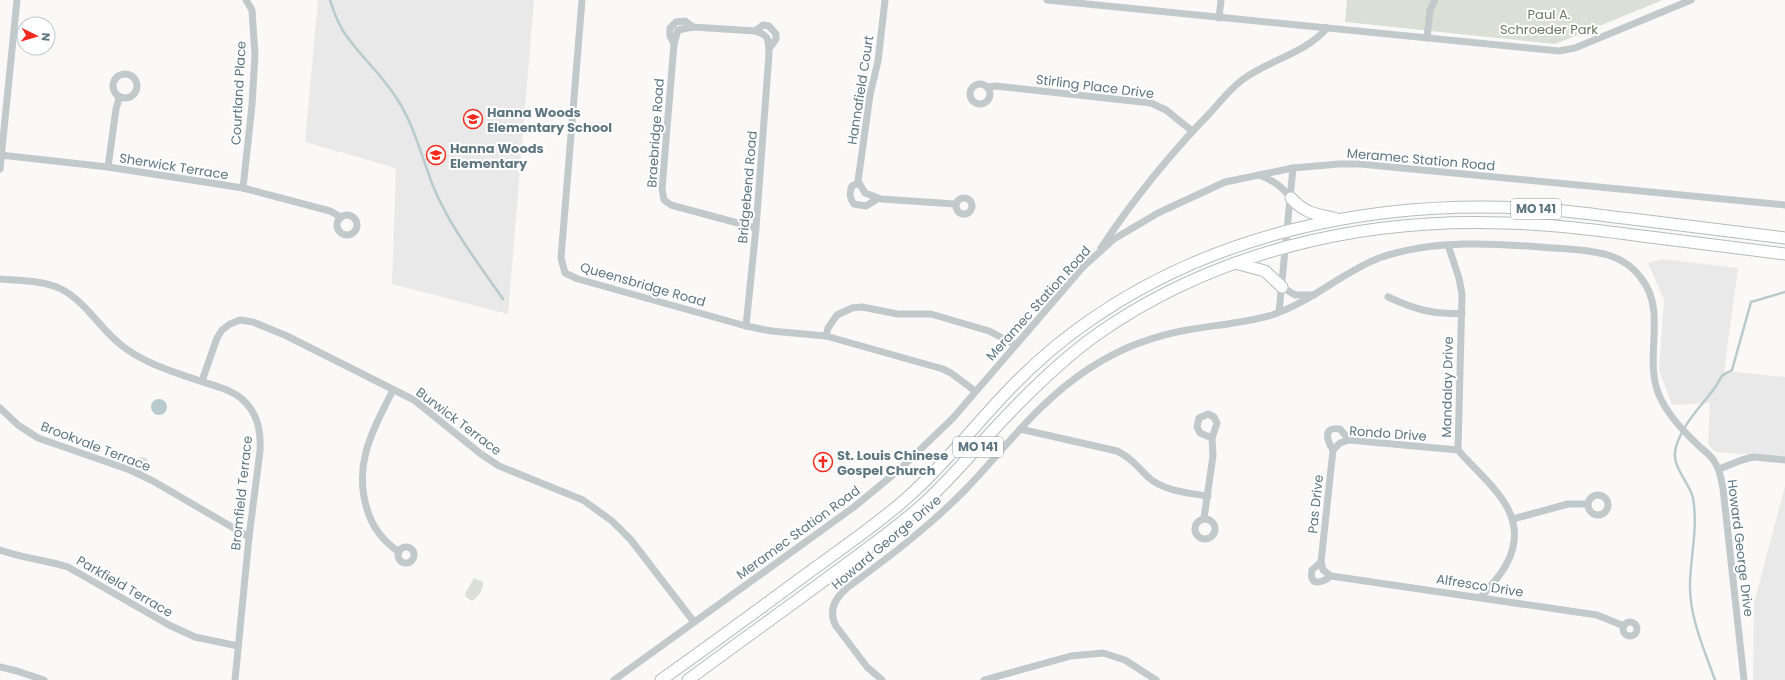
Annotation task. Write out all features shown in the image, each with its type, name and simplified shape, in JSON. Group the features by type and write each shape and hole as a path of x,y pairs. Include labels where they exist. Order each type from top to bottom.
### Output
{"highway":[{"path":"1290,198 1308,212 1339,219"},
{"name":"MO 141","path":"661,680 894,509 934,472 1023,376 1043,357 1086,323 1132,293 1181,268 1232,247 1287,230 1339,219 1389,212 1445,207 1520,208 1581,213 1785,238"},
{"name":"MO 141","path":"688,680 877,542 909,516 939,489 1034,388 1075,351 1143,305 1182,284 1234,263 1286,247 1340,235 1393,227 1448,223 1503,222 1577,228 1785,254"},
{"path":"1764,251 1785,260"},
{"path":"1234,263 1265,271 1282,287"}],"street":[{"path":"0,169 17,0"},
{"name":"Courtland Place","path":"243,188 252,105 255,55 252,10 246,0"},
{"name":"Queensbridge Road","path":"582,0 561,258 562,267 565,273 578,279 746,326 771,331 826,336 942,369 951,372 975,390"},
{"name":"Hannafield Court","path":"885,0 878,60 870,95 859,183 852,186 850,192 851,200 854,204 866,206 877,198 955,204"},
{"path":"1047,0 1565,51 1691,0"},
{"path":"1219,18 1220,0"},
{"path":"1427,38 1430,10 1435,0"},
{"name":"Braebridge Road","path":"674,44 670,36 670,28 676,22 685,21 693,27"},
{"name":"Bridgebend Road","path":"678,30 693,27 755,31 764,33 768,38 769,49 756,228 746,326"},
{"path":"1097,254 1124,213 1192,131 1240,81 1278,59 1310,44 1327,28"},
{"name":"Braebridge Road","path":"678,30 674,44 662,189 664,200 671,205 756,228"},
{"name":"Stirling Place Drive","path":"987,87 996,86 1151,103 1166,110 1192,131"},
{"path":"108,168 116,109 119,98"},
{"name":"Sherwick Terrace","path":"1,155 108,168 243,188 330,211 341,217"},
{"name":"Meramec Station Road","path":"614,680 860,503 929,443 953,418 975,390 1083,267 1114,240 1158,213 1225,182 1293,168 1339,164 1360,164 1785,205"},
{"path":"1279,312 1293,168"},
{"path":"1259,175 1276,182 1290,198"},
{"path":"859,183 865,193 877,198"},
{"name":"Howard George Drive","path":"882,680 867,668 836,626 833,617 833,607 841,593 931,523 966,488 1046,402 1076,378 1122,350 1147,341 1184,330 1247,321 1279,312 1315,295 1354,270 1377,259 1410,249 1448,245 1509,245 1564,249 1607,255 1620,260 1631,267 1640,277 1652,296 1655,314 1652,356 1654,381 1663,403 1679,425 1713,458 1719,469 1723,488 1744,680"},
{"name":"Mandalay Drive","path":"1448,245 1459,278 1462,294 1458,450 1493,487 1510,511 1515,534 1513,549 1501,573 1481,597"},
{"name":"Bromfield Terrace","path":"0,279 48,284 63,290 78,302 125,348 158,366 229,390 242,399 252,410 258,422 261,438 249,537 235,680"},
{"path":"1282,287 1295,295 1315,295"},
{"path":"1388,297 1428,312 1451,314 1462,313"},
{"path":"826,336 828,328 837,315 852,308 862,307 898,314 931,314 989,330 1016,345"},
{"name":"Burwick Terrace","path":"202,381 217,338 222,330 230,324 240,320 253,322 287,336 414,400 481,454 499,466 583,500 612,521 631,540 694,622"},
{"path":"393,390 370,436 365,450 362,486 369,517 374,527 386,542 399,552"},
{"name":"Brookvale Terrace","path":"0,408 18,425 38,438 130,470 153,481 249,537"},
{"path":"1020,429 1117,451 1126,456 1149,477 1160,484 1187,492 1208,496"},
{"name":"Pas Drive","path":"1331,576 1324,570 1321,562 1333,450 1327,440 1328,434 1330,431 1340,429 1349,440"},
{"path":"1204,518 1213,456 1212,438"},
{"name":"Rondo Drive","path":"1333,450 1340,442 1349,440 1458,450"},
{"path":"1719,469 1753,457 1785,460"},
{"path":"1513,520 1568,504 1588,504"},
{"name":"Parkfield Terrace","path":"0,550 11,554 53,562 68,567 169,625 195,637 238,646"},
{"name":"Alfresco Drive","path":"1321,562 1312,570 1312,577 1320,583 1324,582 1331,576 1481,597 1597,615 1624,626"},
{"path":"984,680 1071,656 1103,653 1125,660 1156,680"},
{"path":"0,667 44,680"}],"shaded area":[{"name":"Hanna Woods Elementary","path":"318,0 534,0 508,314 392,284 396,168 305,142"},
{"path":"1662,259 1738,268 1724,371 1785,377 1785,457 1715,452 1708,444 1710,403 1672,405 1659,370 1664,300 1648,263"},
{"path":"159,399 166,404 167,407 162,414 159,415 152,410 151,407 156,400"},
{"path":"1785,486 1785,680 1753,680 1754,603"}],"green space":[{"name":"Paul A. Schroeder Park","path":"1347,0 1663,0 1555,44 1345,22"},
{"path":"139,457 145,457 149,461 149,467 145,471 139,471 135,467 135,461"},
{"path":"474,578 483,582 483,584 482,590 472,601 466,597 465,594"}],"waterway":[{"path":"330,0 337,20 345,34 387,85 405,112 440,201 456,230 503,299"},
{"path":"1715,680 1698,632 1692,608 1690,583 1695,530 1693,498 1678,467 1675,454 1676,447 1679,438 1692,416 1714,389 1722,376 1732,370 1751,302 1785,292"}],"place":[{"name":"Hanna Woods Elementary School","path":"473,119"},
{"name":"Hanna Woods Elementary","path":"436,155"},
{"name":"St. Louis Chinese Gospel Church","path":"823,462"}]}
